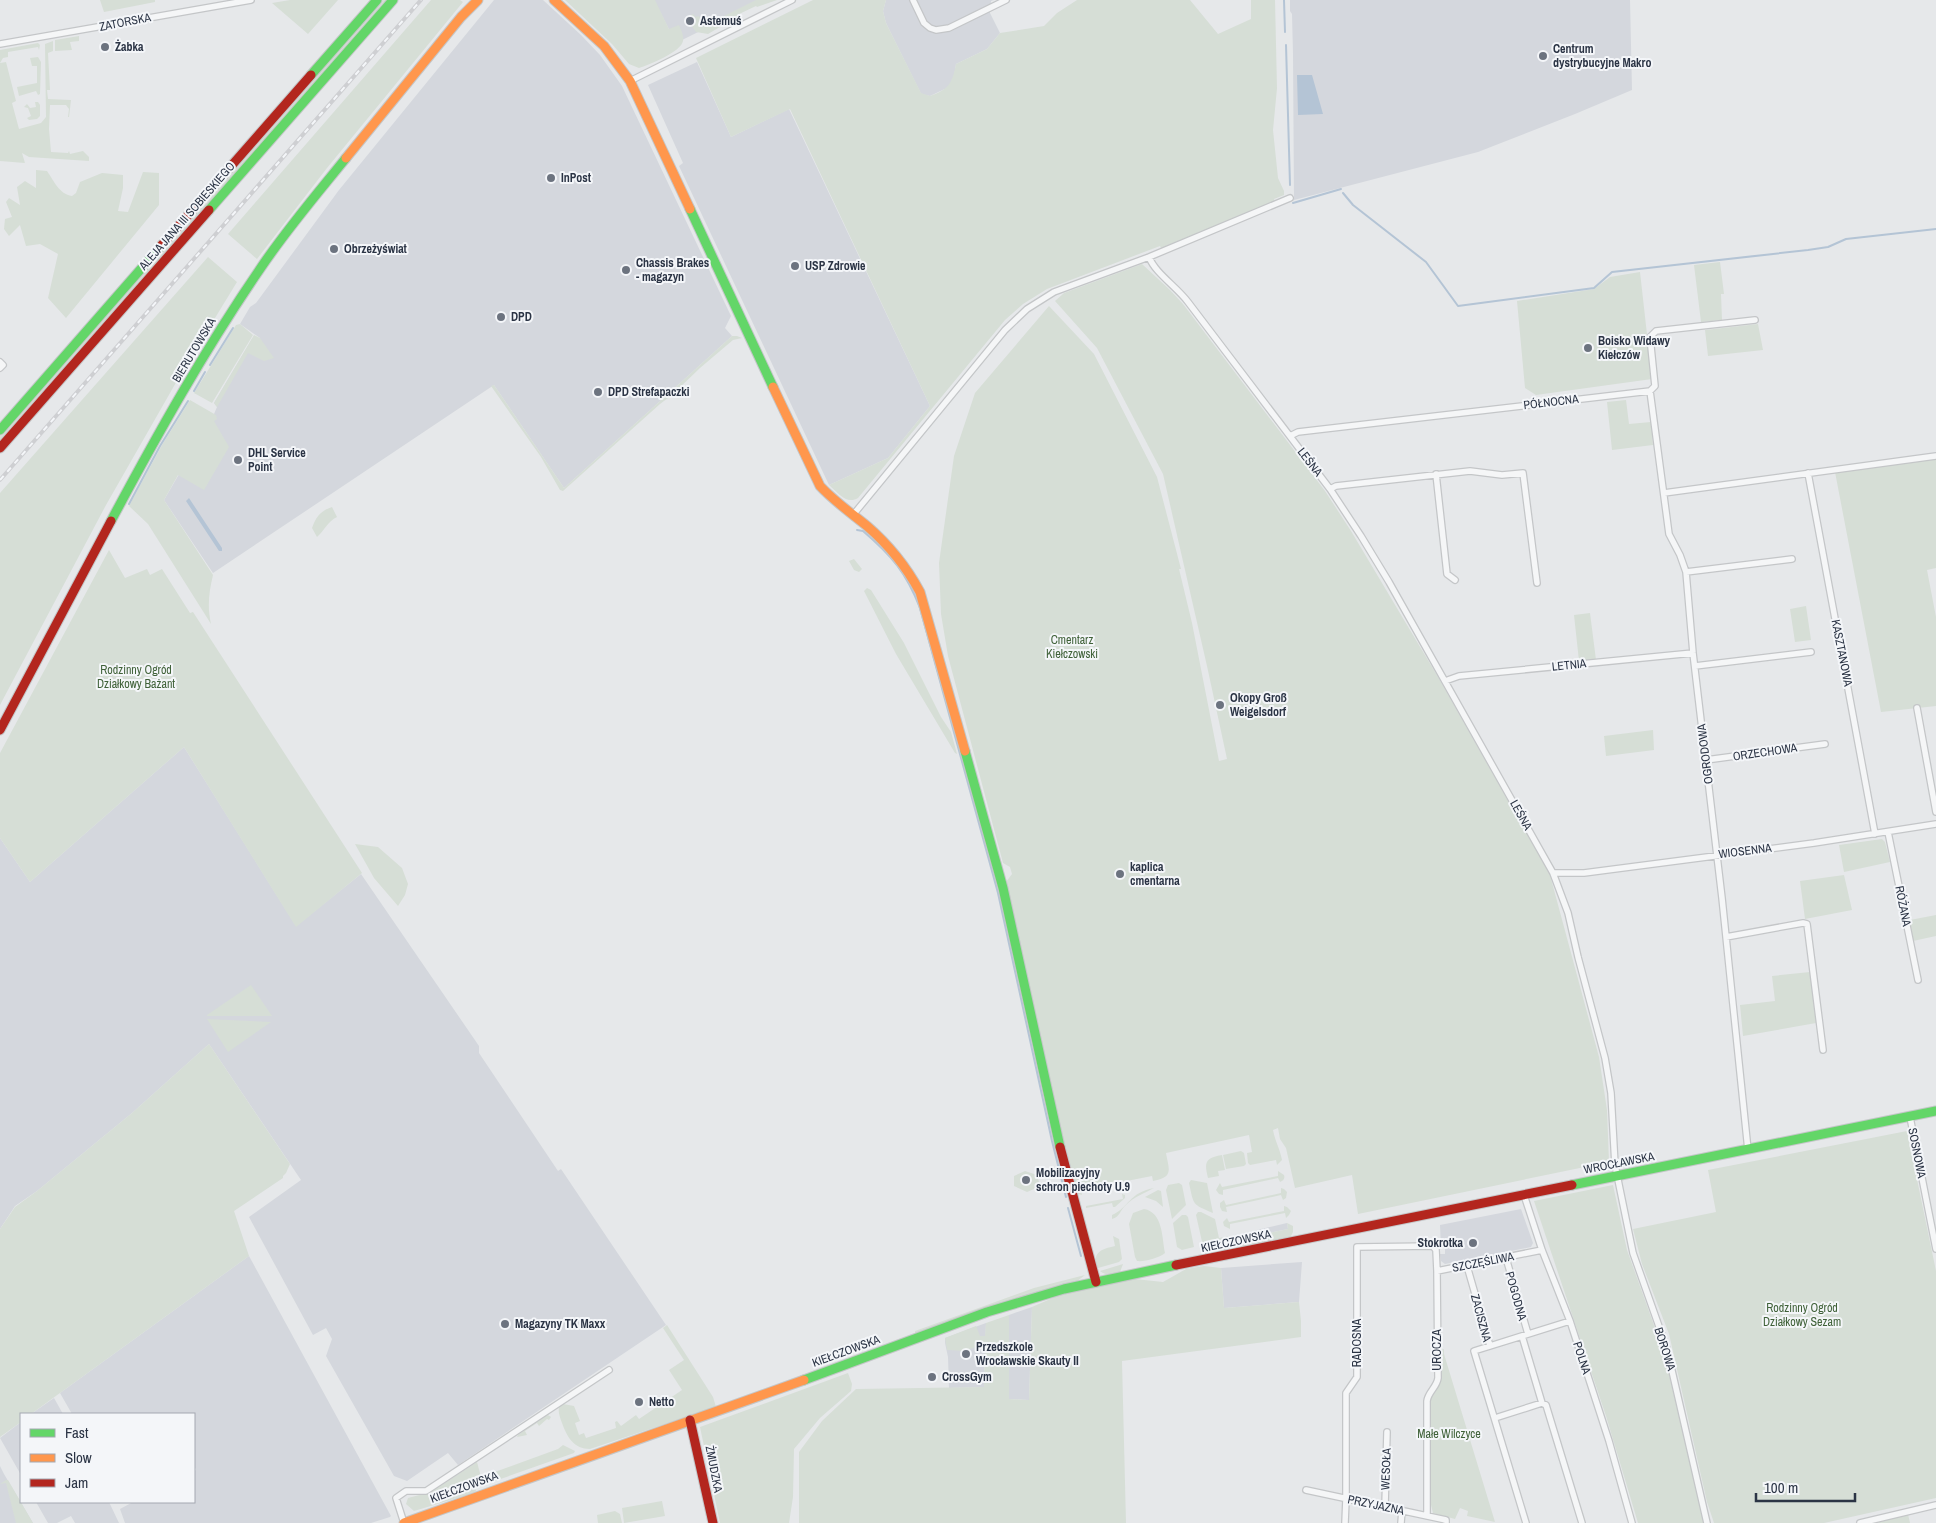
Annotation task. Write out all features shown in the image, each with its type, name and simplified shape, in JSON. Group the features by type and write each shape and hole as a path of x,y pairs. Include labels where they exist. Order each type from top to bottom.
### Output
{"street":[{"name":"ZATORSKA","path":"0,44 251,0"},
{"name":"ALEJA JANA III SOBIESKIEGO","path":"0,430 377,0"},
{"name":"ALEJA JANA III SOBIESKIEGO","path":"0,448 393,0"},
{"name":"BIERUTOWSKA","path":"461,17 471,0"},
{"name":"BIERUTOWSKA","path":"0,730 138,470 198,367 248,287 314,198 461,17 478,0"},
{"path":"554,0 604,46 630,81 817,481 828,495 885,542 900,557 916,582 924,600 1000,880 1066,1172 1096,1282"},
{"path":"630,81 792,0"},
{"path":"913,0 924,23 936,30 949,28 1006,0"},
{"path":"853,515 1005,330 1034,304 1054,292 1149,257 1290,198"},
{"name":"LEŚNA","path":"1149,257 1155,268 1188,302 1330,489 1389,582 1553,873 1568,913 1605,1058 1611,1093 1617,1176"},
{"path":"1650,391 1655,386 1650,337 1656,331 1755,320"},
{"path":"0,362 3,365 0,368"},
{"name":"PÓŁNOCNA","path":"1290,436 1298,432 1650,391"},
{"name":"OGRODOWA","path":"1650,391 1669,534 1686,572 1693,652 1726,936 1748,1150"},
{"path":"1664,493 1936,456"},
{"name":"LEŚNA","path":"1330,489 1336,486 1470,471 1502,474 1523,473 1537,583"},
{"name":"KASZTANOWA","path":"1808,473 1875,834"},
{"path":"1436,474 1448,574 1455,580"},
{"path":"1686,572 1792,559"},
{"name":"LETNIA","path":"1445,681 1459,676 1693,652"},
{"path":"1695,666 1811,652"},
{"path":"1917,708 1936,812"},
{"name":"ORZECHOWA","path":"1706,760 1825,744"},
{"name":"WIOSENNA","path":"1553,873 1584,873 1936,824"},
{"name":"RÓŻANA","path":"1888,832 1918,980"},
{"path":"1726,936 1803,923 1807,924 1823,1050"},
{"name":"WROCŁAWSKA","path":"1306,1239 1936,1111"},
{"name":"SOSNOWA","path":"1910,1117 1936,1248"},
{"name":"BOROWA","path":"1617,1176 1632,1253 1667,1349 1707,1523"},
{"name":"POLNA","path":"1524,1195 1542,1250 1570,1321 1609,1441 1632,1523"},
{"name":"KIEŁCZOWSKA","path":"404,1523 879,1353 987,1312 1052,1292 1306,1239"},
{"name":"SZCZĘŚLIWA","path":"1357,1249 1433,1246 1436,1250 1437,1271 1542,1250"},
{"name":"RADOSNA","path":"1345,1523 1346,1393 1357,1377 1357,1249"},
{"name":"POGODNA","path":"1506,1258 1544,1404 1582,1523"},
{"name":"ZACISZNA","path":"1467,1266 1490,1346 1474,1351 1494,1418"},
{"name":"UROCZA","path":"1427,1516 1426,1401 1429,1393 1438,1381 1437,1271"},
{"path":"1490,1346 1570,1321"},
{"path":"404,1523 396,1498 406,1491 426,1491 609,1370"},
{"path":"1526,1523 1494,1418 1544,1404"},
{"name":"ŻMUDZKA","path":"690,1420 713,1523"},
{"name":"WESOŁA","path":"1385,1506 1387,1432"},
{"name":"PRZYJAZNA","path":"1306,1490 1385,1506 1446,1522"},
{"path":"1860,1523 1936,1505"},
{"path":"1401,1523 1402,1510"}],"shaded area":[{"path":"494,0 543,0 600,55 622,86 731,316 725,328 732,336 564,488 494,385 213,573 164,500 214,414 217,407 214,403 252,339 260,338 240,324 250,307 256,303 339,190"},
{"path":"654,0 763,0 676,43"},
{"path":"886,0 994,0 991,1 990,13 1000,33 987,49 956,64 954,77 949,87 930,96 921,94 886,23 883,11"},
{"path":"1290,0 1630,0 1632,90 1478,152 1294,200 1293,54"},
{"path":"697,62 731,137 789,109 930,406 888,458 829,485 679,166 683,163 648,85"},
{"path":"184,747 296,926 361,874 479,1046 479,1053 558,1171 561,1169 666,1325 458,1465 448,1453 407,1481 394,1476 326,1356 332,1339 326,1328 313,1335 249,1217 301,1180 209,1044 132,1113 37,1191 15,1206 0,1229 0,838 30,882"},
{"path":"1521,1209 1533,1243 1531,1247 1445,1264 1441,1261 1440,1254 1445,1254 1445,1248 1441,1247 1440,1225"},
{"path":"1287,1223 1288,1229 1232,1241 1231,1236"},
{"path":"249,1256 391,1516 371,1523 125,1523 120,1509 131,1503 195,1503 195,1413 71,1413 60,1393"},
{"path":"1302,1262 1299,1302 1224,1308 1221,1268"},
{"path":"1032,1307 1029,1400 1009,1399 1009,1315"},
{"name":"Przedszkole Wrocławskie Skauty II","path":"986,1323 984,1387 949,1388 945,1338"},
{"path":"54,1398 62,1413 32,1413"},
{"path":"20,1423 20,1473 0,1438"},
{"path":"0,1466 33,1523 0,1523"},
{"path":"37,1503 109,1503 119,1523 75,1523 71,1516 57,1523 48,1523"}],"green space":[{"path":"100,0 155,0 155,2 104,12"},
{"path":"290,0 338,0 308,34 272,3"},
{"path":"383,0 387,0 0,441 0,436"},
{"path":"431,0 460,0 463,2 327,168 257,259 228,234"},
{"path":"565,0 655,0 669,29 679,25 683,41 671,54 639,68 629,64 612,44"},
{"path":"756,0 777,0 756,6 737,15 737,17 708,34 696,32 688,21 689,16 693,14 707,22 714,21"},
{"path":"813,0 886,0 883,11 886,23 921,93 930,96 942,91 949,85 956,64 987,49 1000,33 1044,26 1057,13 1077,0 1190,0 1218,34 1251,19 1251,0 1275,0 1277,88 1273,130 1278,178 1284,195 1274,199 1275,201 1161,248 1160,246 1047,289 1023,304 1005,320 858,498 854,500 846,499 829,485 888,458 930,406 790,109 731,137 696,58"},
{"path":"79,36 79,41 70,42 72,50 55,51 55,40"},
{"path":"53,41 53,51 48,53 50,90 47,90 48,99 71,100 69,117 69,109 66,105 50,105 49,129 51,152 68,153 69,151 70,154 83,151 89,157 89,161 29,157 22,153 25,163 0,161 0,63 6,62 16,101 12,103 19,129 41,123 46,117 45,44"},
{"path":"38,43 40,45 39,50 38,47 8,52 8,57 3,58 0,63 0,50"},
{"path":"38,57 41,62 40,94 38,95 36,91 19,96 17,87 37,83 37,66 32,66 30,58"},
{"path":"35,102 38,102 40,105 40,116 37,119 29,120 27,118 31,116 28,108 24,107 27,104 30,108 36,107"},
{"path":"36,170 47,171 60,190 72,196 76,193 80,182 102,173 123,175 123,188 118,211 128,212 143,172 159,173 159,205 66,318 48,298 58,254 40,244 26,246 20,225 9,236 4,229 5,219 12,217 6,202 9,198 20,205 17,187 25,181 36,188"},
{"path":"208,257 237,282 182,372 106,505 0,705 0,493"},
{"path":"1720,262 1724,294 1721,294 1722,320 1701,322 1694,265"},
{"name":"Cmentarz Kiełczowski","path":"1142,264 1183,304 1325,491 1438,677 1550,875 1599,1057 1607,1110 1609,1162 1358,1214 1352,1175 1295,1188 1286,1148 1280,1139 1278,1128 1273,1130 1282,1160 1277,1165 1276,1160 1250,1165 1248,1163 1247,1153 1252,1152 1249,1135 1166,1153 1169,1168 1167,1175 1160,1179 1153,1181 1152,1176 1081,1190 1082,1195 1075,1193 1006,882 1012,874 1010,867 1003,863 948,656 941,614 939,563 954,456 975,393 1049,306 1094,354 1157,477 1181,569 1179,569 1192,623 1219,761 1227,759 1163,474 1097,348 1055,301 1064,293"},
{"path":"1640,272 1652,379 1536,395 1525,388 1517,301 1594,289 1610,277"},
{"path":"240,324 253,335 212,403 194,393 236,325"},
{"path":"1758,324 1763,350 1708,356 1705,330"},
{"path":"254,335 260,338 274,358 264,361 248,353 217,407 214,403"},
{"path":"732,336 742,338 733,340 700,368 563,491 560,490 541,457 491,386 494,385 564,488"},
{"path":"190,400 216,415 217,419 214,421 229,447 204,490 178,475 164,500 213,575 209,599 211,624 148,524 129,506 162,445"},
{"path":"1626,400 1629,424 1651,422 1653,445 1612,450 1607,402"},
{"path":"1936,458 1936,568 1927,570 1936,617 1936,706 1881,712 1835,472"},
{"path":"332,507 337,517 317,537 312,528 315,521 321,513"},
{"name":"Rodzinny Ogród Działkowy Bażant","path":"109,550 125,578 147,569 150,575 162,569 190,613 193,612 362,873 296,927 184,747 30,882 0,838 0,753"},
{"path":"854,559 862,569 859,572 854,570 849,561"},
{"path":"867,588 871,590 904,643 941,717 951,732 957,754 896,654 864,591"},
{"path":"1806,606 1811,640 1795,642 1790,609"},
{"path":"1590,613 1596,660 1579,661 1574,615"},
{"path":"1653,730 1654,750 1606,756 1604,736"},
{"path":"1882,839 1885,842 1890,862 1844,872 1839,845"},
{"path":"355,844 378,847 402,868 408,884 405,895 398,906 374,878"},
{"path":"1844,875 1852,910 1805,919 1800,881"},
{"path":"1936,915 1936,936 1913,941 1910,920"},
{"path":"1810,972 1816,1023 1743,1036 1740,1005 1775,1001 1772,976"},
{"path":"251,985 272,1016 207,1016 207,1015"},
{"path":"207,1019 271,1022 228,1052"},
{"path":"209,1044 290,1164 283,1178 234,1211 249,1256 32,1413 20,1413 20,1423 0,1437 0,1229 15,1207 132,1113"},
{"name":"Rodzinny Ogród Działkowy Sezam","path":"1907,1131 1936,1271 1936,1498 1824,1523 1714,1523 1707,1502 1669,1334 1642,1264 1633,1229 1716,1212 1708,1170"},
{"path":"1241,1151 1244,1153 1246,1164 1226,1169 1223,1155"},
{"path":"1222,1155 1225,1170 1218,1171 1219,1176 1208,1178 1207,1162 1209,1159"},
{"path":"1025,1171 1037,1175 1039,1182 1034,1189 1027,1192 1014,1186 1014,1176"},
{"path":"1278,1171 1284,1175 1283,1180 1280,1182 1278,1178 1223,1190 1223,1195 1219,1194 1216,1190 1220,1183 1222,1187 1278,1176"},
{"path":"1191,1180 1207,1183 1213,1213 1197,1206 1193,1200 1189,1183"},
{"path":"1179,1183 1182,1185 1186,1205 1172,1219 1166,1190 1168,1185"},
{"path":"1613,1185 1627,1250 1664,1353 1704,1523 1638,1523 1606,1416 1534,1201"},
{"path":"1154,1188 1132,1200 1117,1217 1112,1219 1112,1215 1139,1193"},
{"path":"1281,1188 1287,1192 1286,1198 1283,1200 1281,1195 1226,1207 1227,1212 1222,1211 1220,1207 1220,1203 1224,1200 1226,1205 1281,1193"},
{"path":"1158,1190 1161,1191 1163,1207 1156,1201 1145,1197"},
{"path":"1122,1194 1125,1195 1125,1198 1115,1207 1113,1207 1112,1203 1086,1208 1086,1206 1123,1199"},
{"path":"1284,1206 1291,1211 1286,1218 1285,1213 1230,1224 1230,1229 1224,1226 1223,1222 1227,1218 1229,1222 1284,1211"},
{"path":"1144,1209 1150,1211 1158,1220 1165,1253 1151,1259 1137,1261 1129,1224 1133,1213"},
{"path":"1198,1212 1215,1219 1219,1238 1231,1236 1232,1241 1288,1229 1287,1223 1293,1226 1293,1232 1290,1238 1205,1255 1196,1215"},
{"path":"1182,1215 1188,1217 1194,1247 1182,1250 1177,1247 1173,1223"},
{"path":"1113,1236 1119,1239 1122,1259 1119,1262 1098,1268 1096,1263 1097,1255 1106,1248 1115,1246"},
{"path":"1123,1264 1120,1272 1108,1274 1100,1271"},
{"path":"1204,1266 1221,1268 1224,1308 1299,1302 1301,1337 1122,1361 1126,1523 799,1523 799,1452 822,1421 856,1389 984,1387 985,1344 964,1351 947,1350 945,1338 976,1326 980,1336 985,1336 986,1323 1009,1315 1009,1399 1029,1400 1032,1307 1064,1293 1135,1279 1163,1282 1186,1269"},
{"path":"1085,1275 1076,1282 997,1304 915,1333 915,1331 1034,1288"},
{"path":"667,1325 713,1397 716,1407 590,1449 575,1444 566,1433 560,1417 559,1407 563,1404 574,1406 580,1421 575,1423 579,1435 584,1433 586,1438 616,1428 615,1422 617,1421 621,1426 636,1415 639,1419 682,1390 669,1370 684,1360 663,1328"},
{"name":"Małe Wilczyce","path":"1444,1349 1495,1522 1467,1516 1468,1511 1460,1508 1455,1519 1433,1513 1431,1505 1430,1398 1441,1381 1441,1350"},
{"path":"848,1373 852,1384 851,1391 820,1418 794,1449 793,1497 789,1523 720,1523 700,1427"},
{"path":"548,1415 551,1417 549,1420 547,1419 539,1426 537,1423 525,1431 527,1435 517,1437 518,1435"},
{"path":"563,1445 575,1451 574,1453 475,1488 476,1491 467,1495 414,1511 406,1504 408,1498 431,1492 477,1462 481,1477 558,1449"},
{"path":"8,1480 33,1523 16,1523 6,1483 0,1484"},
{"path":"662,1501 665,1516 624,1523 622,1508"},
{"path":"615,1511 620,1514 622,1523 598,1523 597,1515"},
{"path":"1908,1514 1910,1523 1876,1523"}],"water":[{"path":"1297,75 1312,75 1323,114 1298,115"},
{"path":"189,498 222,548 222,551 219,551 186,501"}],"waterway":[{"path":"1284,0 1285,32"},
{"path":"1286,45 1290,185"},
{"path":"1293,203 1341,189"},
{"path":"1343,193 1353,205 1426,262 1458,306 1594,288 1612,272 1808,250 1828,247 1846,239 1936,229"},
{"path":"210,365 233,328"},
{"path":"194,391 205,372"},
{"path":"129,504 160,446 188,401"},
{"path":"857,530 863,531 897,565 915,595 920,608 998,893 1066,1197"},
{"path":"1068,1208 1081,1256"}],"railway":[{"path":"0,480 421,0"}],"traffic: fast":[{"path":"311,75 377,0"},
{"path":"209,210 393,0"},
{"path":"111,521 182,393 240,299 280,240 346,158"},
{"path":"690,209 773,387"},
{"path":"0,430 161,246"},
{"path":"965,751 1003,888 1060,1147"},
{"path":"1572,1185 1936,1111"},
{"path":"804,1380 987,1312 1064,1289 1176,1265"}],"traffic: slow":[{"path":"346,158 461,17 478,0"},
{"path":"554,0 604,46 630,81 690,209"},
{"path":"773,387 820,486 883,541 909,573 920,592 965,751"},
{"path":"404,1523 804,1380"}],"traffic: jam":[{"path":"161,246 311,75"},
{"path":"0,448 209,210"},
{"path":"0,730 111,521"},
{"path":"1060,1147 1096,1282"},
{"path":"1176,1265 1572,1185"},
{"path":"690,1420 713,1523"}],"place":[{"name":"Astemuś","path":"690,21"},
{"name":"Żabka","path":"105,47"},
{"name":"Centrum dystrybucyjne Makro","path":"1543,56"},
{"name":"InPost","path":"551,178"},
{"name":"Obrzeżyświat","path":"334,249"},
{"name":"USP Zdrowie","path":"795,266"},
{"name":"Chassis Brakes - magazyn","path":"626,270"},
{"name":"DPD","path":"501,317"},
{"name":"Boisko Widawy Kiełczów","path":"1588,348"},
{"name":"DPD Strefapaczki","path":"598,392"},
{"name":"DHL Service Point","path":"238,460"},
{"name":"Okopy Groß Weigelsdorf","path":"1220,705"},
{"name":"kaplica cmentarna","path":"1120,874"},
{"name":"Mobilizacyjny schron piechoty U.9","path":"1026,1180"},
{"name":"Stokrotka","path":"1473,1243"},
{"name":"Magazyny TK Maxx","path":"505,1324"},
{"name":"Przedszkole Wrocławskie Skauty II","path":"966,1354"},
{"name":"CrossGym","path":"932,1377"},
{"name":"Netto","path":"639,1402"}]}
